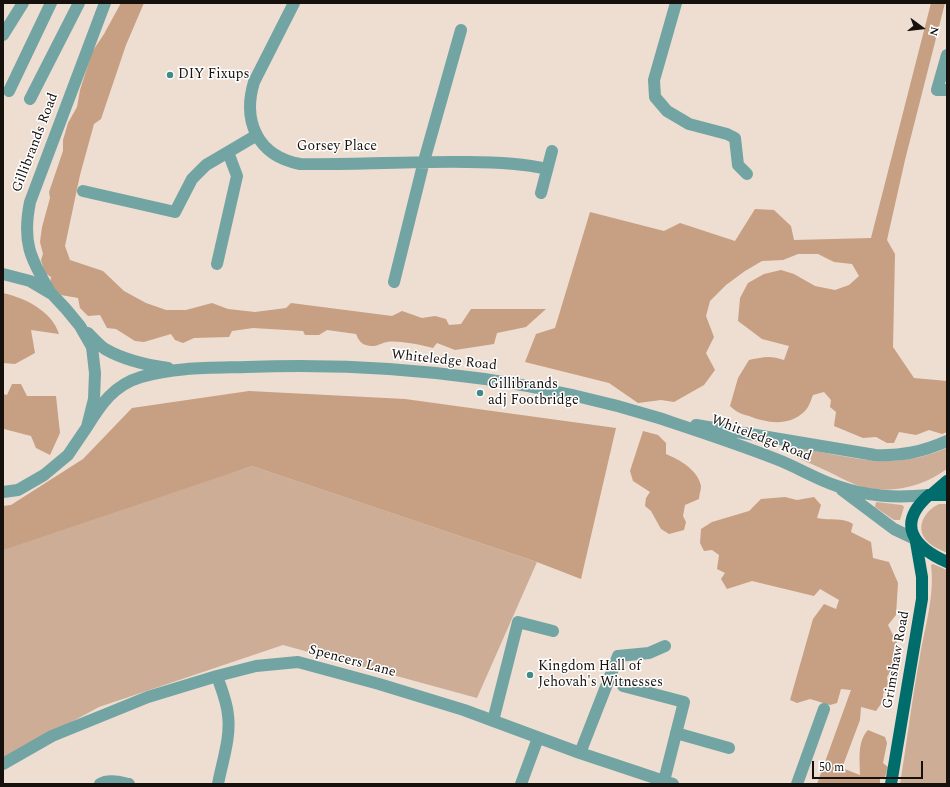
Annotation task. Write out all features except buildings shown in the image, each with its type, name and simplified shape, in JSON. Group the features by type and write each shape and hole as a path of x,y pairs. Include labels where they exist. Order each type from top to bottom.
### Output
{"main road":[{"path":"930,495 947,481"},
{"path":"930,495 947,495"},
{"name":"Grimshaw Road","path":"891,784 922,599 922,577 912,525 914,512 930,495"},
{"path":"915,540 927,551 947,562"}],"street":[{"path":"3,35 23,3"},
{"path":"9,91 51,3"},
{"name":"Gillibrands Road","path":"30,99 79,3"},
{"name":"Gillibrands Road","path":"52,294 35,266 29,250 26,236 26,219 30,202 105,3"},
{"path":"676,3 654,80 655,96 667,111 689,124 727,134 735,138 738,165 747,174"},
{"name":"Gorsey Place","path":"291,4 254,82 249,105 252,127 262,144 271,152 291,162 300,164 424,161 514,163 547,169"},
{"path":"394,282 424,161 460,30"},
{"path":"947,56 937,90 947,90"},
{"path":"83,191 175,212 192,179 206,165 257,135"},
{"path":"541,194 552,151"},
{"path":"217,264 237,176 228,152"},
{"path":"3,274 30,281 52,294 80,326 92,347 95,373 94,399 87,426"},
{"name":"Whiteledge Road","path":"80,326 104,348 124,358 148,365 176,369 332,366 463,376 528,386 614,405 660,419 748,448 836,485 866,494 900,498 930,495"},
{"name":"Whiteledge Road","path":"3,492 18,490 44,475 68,455 102,402 120,387 139,377 176,369"},
{"path":"660,419 875,455 904,455 930,448 947,441"},
{"name":"Whiteledge Road","path":"836,485 894,529 915,540"},
{"path":"493,721 518,622 553,631"},
{"path":"580,752 618,656 649,653 665,646"},
{"name":"Spencers Lane","path":"3,764 52,736 148,697 256,666 298,662 379,684 464,710 538,738 668,783"},
{"path":"217,676 228,714 229,727 218,784"},
{"path":"623,686 684,702 676,733 668,783"},
{"path":"797,784 824,709"},
{"path":"676,733 729,748"},
{"path":"521,784 538,738"},
{"path":"100,784 105,781 129,784"}],"shaded area":[{"path":"121,3 144,3 126,45 101,119 94,124 80,175 65,246 70,260 103,271 124,291 146,303 166,310 186,310 212,303 228,309 255,312 286,308 291,303 392,316 402,311 422,318 435,316 446,319 449,325 461,324 471,309 546,309 526,327 497,333 494,344 455,350 437,343 433,348 417,344 397,342 387,342 375,346 369,346 361,342 356,334 327,330 319,335 305,335 303,331 253,328 232,331 229,337 194,338 183,343 175,340 171,334 144,342 135,341 116,329 107,328 100,315 88,316 80,308 78,298 61,295 50,284 51,277 45,273 41,260 43,254 40,242 42,227 50,198 49,192 63,151 63,140 68,123 77,107 80,90 92,52"},
{"path":"931,3 945,3 905,160 887,240 895,254 893,347 914,378 947,381 947,432 942,434 929,430 916,435 899,432 894,443 887,443 876,437 863,438 834,426 836,412 830,407 831,400 824,392 813,395 805,411 792,420 770,422 734,410 730,406 738,378 749,360 775,357 784,360 789,346 762,339 738,321 740,298 748,283 764,274 781,270 794,274 815,286 835,290 849,285 859,276 852,264 834,262 818,254 798,254 783,260 762,261 726,285 710,301 706,316 714,337 706,353 715,370 704,385 674,402 661,400 638,403 609,383 525,362 536,334 555,328 590,212 664,231 680,223 735,241 755,209 774,210 791,226 794,240 871,238"},
{"path":"3,293 29,302 44,312 55,326 59,334 31,330 35,353 15,364 3,363"},
{"path":"12,384 21,384 27,396 56,396 60,433 50,455 36,448 31,436 4,429 3,431 3,394 7,395"},
{"path":"249,391 405,399 616,428 581,579 537,562 252,466 3,550 3,506 11,505 83,459 132,408"},
{"path":"643,431 658,435 666,443 666,454 688,466 699,480 701,486 699,499 685,505 683,516 686,522 684,530 669,534 661,529 651,511 645,506 646,498 650,492 633,481 630,471"},
{"path":"800,448 856,458 891,461 927,455 947,448 947,469 927,481 905,488 883,490 871,489 852,483 796,457 794,455 795,450"},
{"path":"252,466 537,562 477,698 283,645 99,707 3,759 3,546"},
{"path":"785,497 797,500 814,497 821,505 817,518 840,520 853,524 851,532 871,542 873,558 889,562 898,583 896,615 888,625 897,643 894,666 887,677 888,685 883,694 883,701 876,711 861,707 860,720 842,768 860,775 860,751 864,735 868,730 885,737 887,743 883,763 888,767 885,777 880,779 880,784 817,784 851,690 841,689 837,703 830,705 810,699 797,703 790,700 813,619 824,604 836,609 839,600 820,589 814,596 752,581 727,589 721,579 725,573 717,569 719,555 712,550 704,551 700,543 701,529 712,522 749,511 761,499"},
{"path":"876,502 902,505 904,507 900,520 894,520 875,507"},
{"path":"939,504 947,504 947,553 930,544 924,537 921,526 929,511"},
{"path":"933,564 947,570 947,784 900,784 917,672 931,599 931,565"}],"place":[{"name":"DIY Fixups","path":"170,75"},
{"name":"Gillibrands adj Footbridge","path":"480,393"},
{"name":"Kingdom Hall of Jehovah's Witnesses","path":"530,675"}]}
